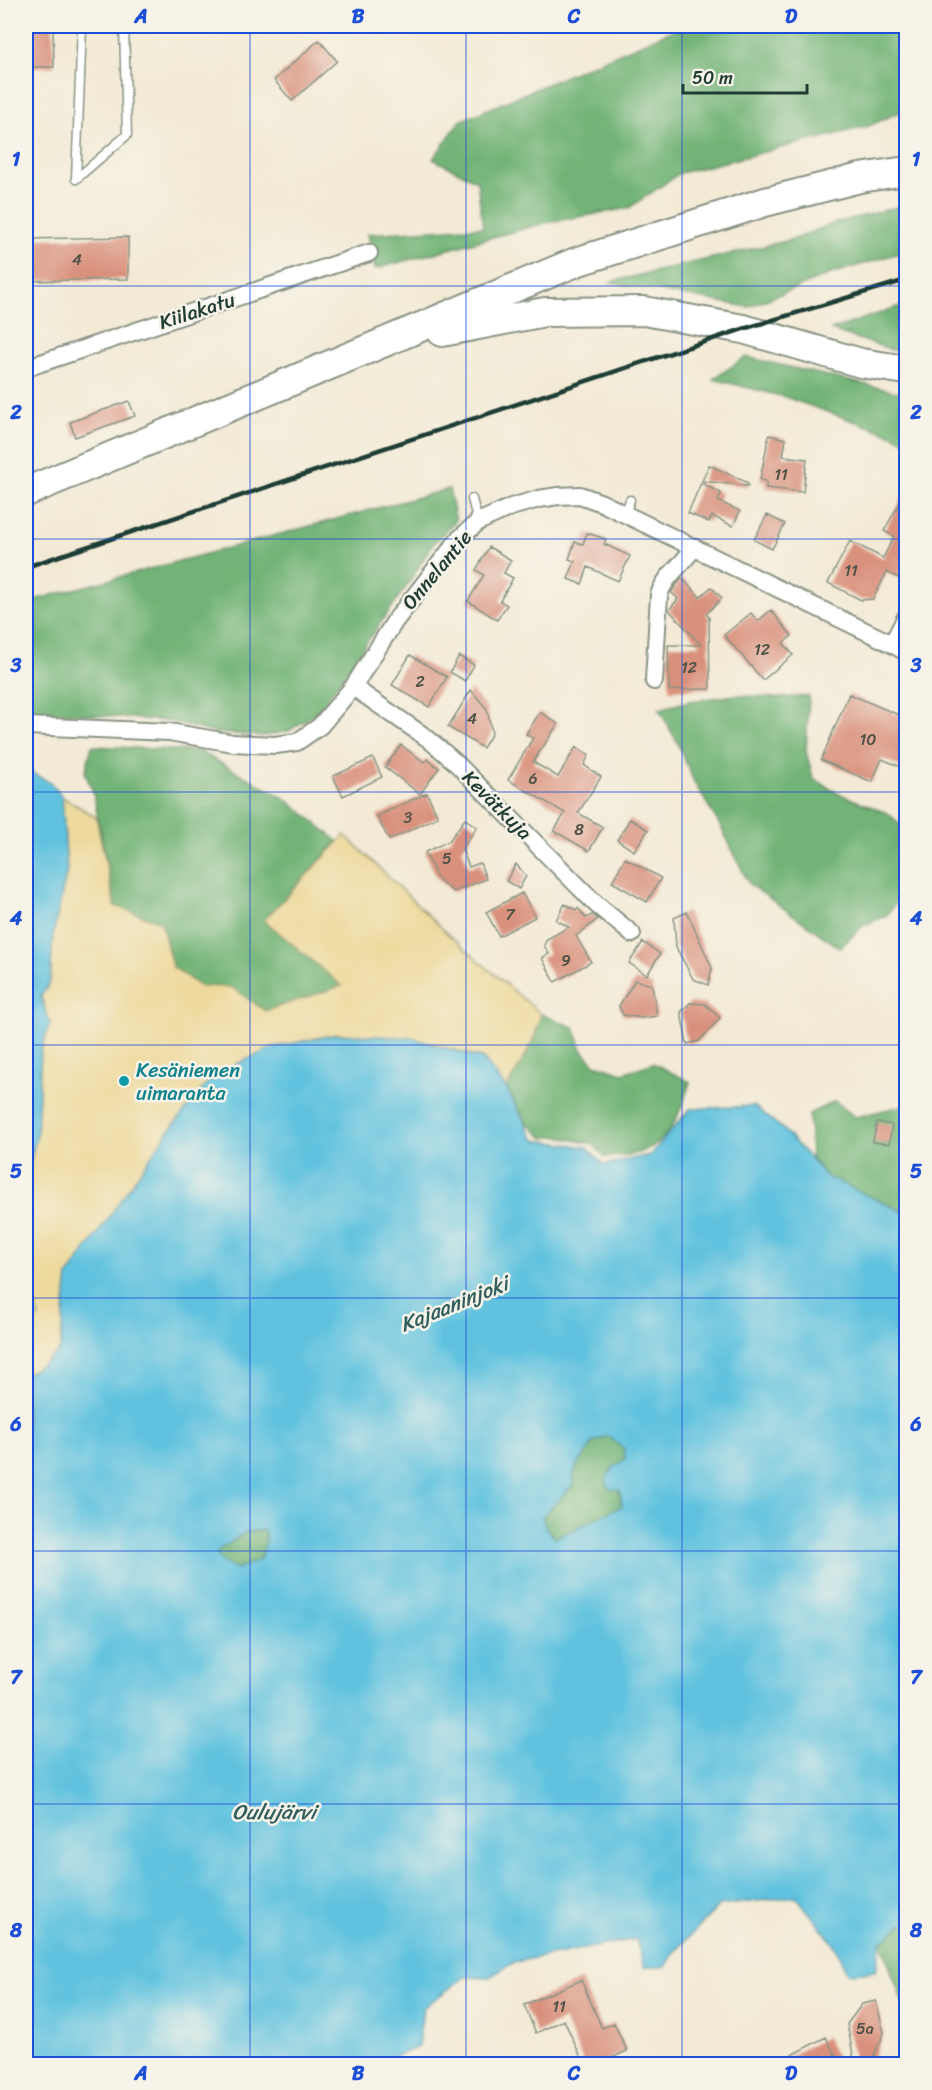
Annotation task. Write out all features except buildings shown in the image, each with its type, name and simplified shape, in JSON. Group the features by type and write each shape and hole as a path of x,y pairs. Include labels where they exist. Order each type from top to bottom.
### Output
{"highway":[{"path":"860,178 906,159"},
{"path":"26,492 576,262 765,202 860,178 906,171"},
{"path":"387,342 545,312 645,311 743,329 861,363 906,370"}],"street":[{"name":"Kiilakatu","path":"26,368 369,254"},
{"name":"Onnelantie","path":"26,726 169,732 233,743 276,745 297,742 320,726 353,687 395,621 459,539 478,522 511,507 558,496 580,495 628,507 694,547 899,648"},
{"path":"654,681 659,595 662,585 694,547"},
{"path":"899,648 906,617"},
{"name":"Kevätkuja","path":"353,687 436,746 481,787 596,904 632,934"}],"lane":[{"path":"82,26 76,179 127,135 124,26"},
{"path":"471,499 478,522"}],"green space":[{"path":"683,26 906,26 906,109 869,126 680,173 629,208 545,223 375,269 368,234 483,227 477,181 433,159 460,121"},
{"path":"906,205 906,251 831,274 748,307 610,282 794,239 835,223"},
{"path":"906,304 906,351 892,350 831,330"},
{"path":"746,357 906,394 906,442 893,435 785,397 713,379"},
{"path":"449,489 456,521 432,545 410,581 318,712 289,731 264,736 215,733 168,721 27,710 26,602"},
{"path":"737,695 776,698 809,696 806,751 813,778 837,793 889,814 906,831 906,873 895,904 887,915 864,925 840,948 749,884 721,827 694,782 678,744 659,709 690,701"},
{"path":"92,746 199,751 286,799 338,841 264,920 343,986 265,1011 231,987 199,986 172,966 161,922 115,906 93,792 85,773"},
{"path":"541,1014 574,1027 582,1050 595,1064 623,1073 653,1063 690,1082 672,1127 665,1136 646,1150 631,1155 605,1157 593,1144 555,1136 544,1138 527,1123 506,1088 531,1043"},
{"path":"835,1101 855,1117 906,1105 906,1213 827,1177 811,1158 809,1114"},
{"path":"608,1436 624,1448 625,1459 614,1467 622,1506 555,1538 546,1528 542,1517 557,1498 593,1441"},
{"path":"263,1530 266,1542 260,1559 238,1569 223,1563 216,1552 246,1532"},
{"path":"906,1924 906,2012 881,1942"}],"sand":[{"name":"Kesäniemen uimaranta","path":"62,797 96,817 115,906 161,922 172,966 199,986 231,987 265,1011 342,986 264,920 345,835 451,937 541,1014 531,1043 506,1088 483,1058 413,1038 337,1034 274,1047 68,1276 60,1350 26,1374 26,1331 39,1317 26,1280 26,1181 37,1134 41,1050 50,1024 41,996 50,982 53,935 67,870"}],"water":[{"path":"26,770 50,782 62,797 67,870 53,935 50,982 41,996 50,1024 41,1050 37,1134 26,1181"},
{"name":"Oulujärvi","path":"337,1034 413,1038 483,1059 506,1088 535,1140 587,1147 604,1165 650,1155 690,1109 754,1106 783,1129 827,1177 906,1213 906,1924 904,1923 881,1942 876,1971 847,1973 834,1944 796,1896 719,1906 676,1950 666,1967 644,1967 636,1939 514,1962 488,1978 465,1977 423,2008 418,2047 384,2061 351,2064 26,2064 26,1374 60,1350 68,1276 165,1136 214,1074 274,1047","holes":["608,1436 624,1449 625,1459 614,1467 606,1479 609,1489 620,1490 622,1506 555,1538 546,1528 542,1517 573,1485 577,1466 593,1441","264,1530 266,1542 260,1559 238,1569 223,1563 216,1552 246,1532"]}],"railway":[{"path":"26,567 743,329 906,280"}],"place":[{"name":"Kesäniemen uimaranta","path":"124,1081"}],"water label":[{"name":"Kajaaninjoki","path":"454,1304"}]}
